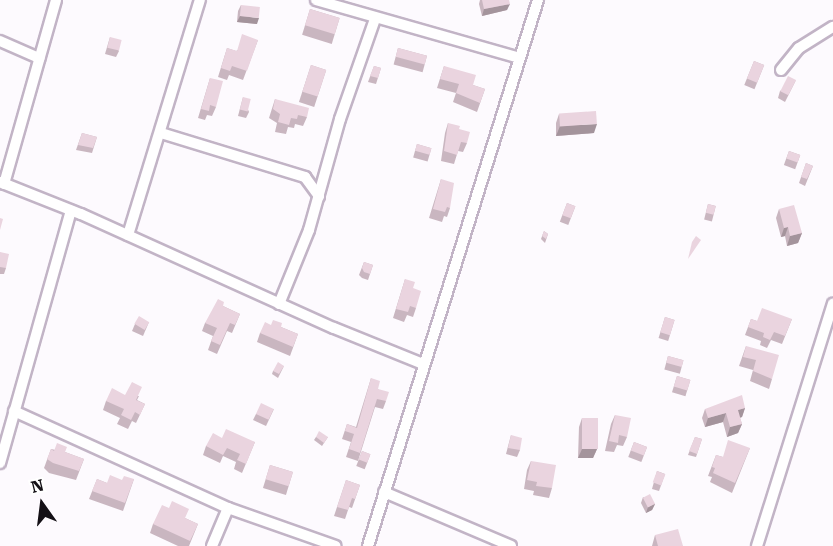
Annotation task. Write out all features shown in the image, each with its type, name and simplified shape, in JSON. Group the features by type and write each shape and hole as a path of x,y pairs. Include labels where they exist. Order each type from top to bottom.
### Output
{"street":[{"path":"56,0 2,183 128,235 279,304 423,364"},
{"path":"128,235 200,0"},
{"path":"316,0 375,19 519,58"},
{"path":"368,546 538,0"},
{"path":"279,304 305,241 340,119 375,19"},
{"path":"781,70 799,48 833,27"},
{"path":"0,41 39,58"},
{"path":"161,133 305,177 319,196"},
{"path":"305,177 327,167"},
{"path":"0,463 71,211"},
{"path":"757,546 833,304"},
{"path":"14,411 228,508 336,546"},
{"path":"384,492 511,546"},
{"path":"212,546 228,508"}],"building":[{"path":"482,0 509,0 510,4 484,9"},
{"path":"241,5 260,7 259,18 240,16"},
{"path":"310,9 340,18 335,34 305,25"},
{"path":"242,34 258,40 247,71 232,66 230,71 221,68 227,48 237,51"},
{"path":"110,37 122,40 119,51 107,48"},
{"path":"398,48 427,56 425,64 396,57"},
{"path":"754,61 764,65 757,83 747,79"},
{"path":"311,65 326,70 318,97 302,92"},
{"path":"374,66 381,68 378,78 370,76"},
{"path":"444,66 476,75 473,85 485,89 480,103 456,93 459,84 440,79"},
{"path":"788,76 796,80 788,95 780,91"},
{"path":"210,78 223,81 216,107 210,105 209,111 201,109"},
{"path":"243,97 251,99 248,112 240,110"},
{"path":"275,99 309,108 307,117 298,115 297,119 291,118 289,125 278,122 280,114 273,109"},
{"path":"596,111 597,124 560,127 559,114"},
{"path":"448,123 470,132 467,143 461,142 457,155 444,151"},
{"path":"82,133 97,137 93,148 78,145"},
{"path":"417,144 431,148 429,155 415,151"},
{"path":"789,151 800,155 798,163 786,159"},
{"path":"806,163 813,166 807,179 801,177"},
{"path":"441,179 454,183 450,208 447,207 445,212 433,209"},
{"path":"567,203 575,206 571,218 562,215"},
{"path":"708,204 716,206 714,215 706,213"},
{"path":"794,205 802,233 790,236 788,227 784,228 779,209"},
{"path":"544,231 548,234 546,239 542,236"},
{"path":"696,236 701,240 688,259 692,242"},
{"path":"0,252 9,254 6,268 0,267"},
{"path":"364,262 373,265 370,274 364,272 362,268"},
{"path":"405,279 415,282 413,288 421,291 416,308 410,306 408,312 396,309"},
{"path":"218,299 224,302 223,306 240,314 235,325 230,323 220,345 211,341 217,328 205,323"},
{"path":"762,308 792,319 785,336 774,332 770,340 763,337 764,333 748,327 751,319 757,321"},
{"path":"139,316 149,322 145,330 134,324"},
{"path":"665,317 675,320 670,335 660,332"},
{"path":"273,320 282,323 281,327 298,334 293,347 260,333 265,322 271,325"},
{"path":"746,346 779,355 772,379 753,371 756,360 743,357"},
{"path":"668,356 683,360 682,367 666,363"},
{"path":"278,362 284,366 279,374 273,371"},
{"path":"677,376 690,380 687,391 674,387"},
{"path":"371,378 380,381 378,389 389,392 386,401 377,399 360,453 349,449 354,434 345,431 347,424 357,428"},
{"path":"132,382 142,387 136,400 145,404 140,415 135,412 131,420 121,415 124,409 106,401 112,388 125,395"},
{"path":"742,395 745,408 738,410 742,424 730,427 726,413 708,418 705,409"},
{"path":"261,403 274,409 269,420 256,414"},
{"path":"615,415 631,418 627,437 619,435 618,443 609,441"},
{"path":"582,418 598,418 598,449 582,449"},
{"path":"226,429 255,442 246,464 237,460 240,454 227,448 223,455 206,446 213,433 222,438"},
{"path":"319,431 328,437 324,443 316,437"},
{"path":"511,435 522,438 520,450 508,448"},
{"path":"695,437 702,439 697,454 689,451"},
{"path":"728,440 750,448 735,483 713,473 715,468 712,467 716,455 723,457"},
{"path":"634,442 647,447 644,455 631,450"},
{"path":"57,443 67,447 65,452 84,459 79,471 47,459 51,449 54,451"},
{"path":"362,451 370,454 367,463 359,459"},
{"path":"531,461 556,465 552,488 536,486 537,482 527,480"},
{"path":"270,465 293,472 289,486 266,479"},
{"path":"657,471 665,474 661,485 653,482"},
{"path":"110,475 122,480 124,476 134,479 125,503 92,491 97,479 107,483"},
{"path":"346,480 360,485 348,510 337,507"},
{"path":"650,494 655,504 648,507 643,498"},
{"path":"172,501 189,509 185,518 198,524 190,541 153,524 162,505 169,508"},
{"path":"678,529 683,546 658,546 655,535"}]}
